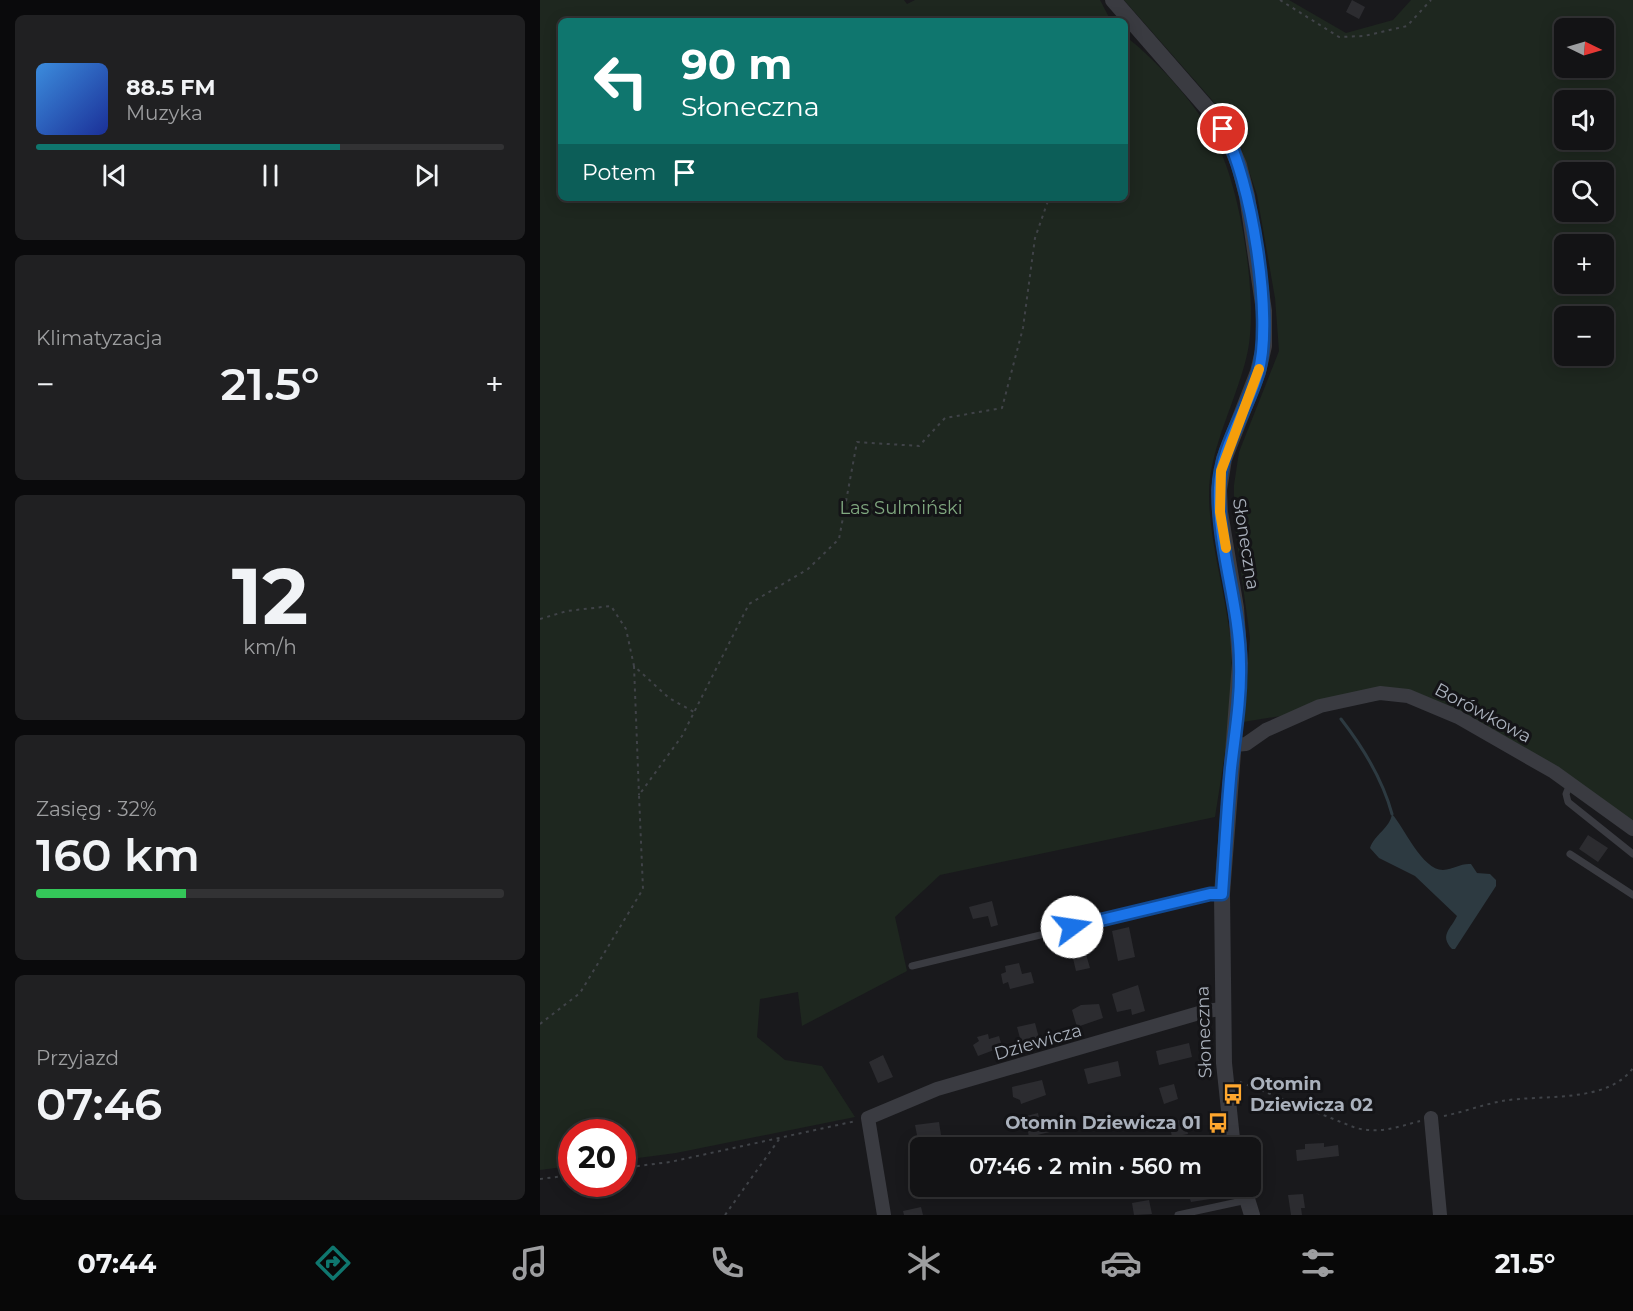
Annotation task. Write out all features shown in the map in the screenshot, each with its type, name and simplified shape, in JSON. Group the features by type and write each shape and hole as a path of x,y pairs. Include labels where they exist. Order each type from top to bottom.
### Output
{"street":[{"name":"Słoneczna","path":"1113,0 1223,129 1239,165 1251,219 1264,311 1264,346 1258,372 1224,459 1219,490 1220,512 1236,608 1240,663 1222,894 1222,1010 1225,1082 1232,1137"},
{"name":"Borówkowa","path":"1234,745 1246,744 1266,730 1320,706 1380,693 1408,696 1458,717 1570,784 1633,829"},
{"name":"Dziewicza","path":"867,1119 937,1089 1206,1011 1222,1010"},
{"path":"1431,1118 1440,1215"},
{"path":"867,1119 884,1215"}],"lane":[{"path":"1570,784 1566,794 1568,802 1633,854"},
{"path":"1570,854 1633,895"},
{"path":"912,966 1210,894 1222,894"},
{"path":"1178,1215 1247,1200"}],"path":[{"path":"1280,0 1340,37 1364,36 1407,26 1431,0"},
{"path":"639,795 682,736 749,604 808,569 839,539 857,442 919,446 945,418 1002,408 1023,328 1035,238 1048,201"},
{"path":"540,619 567,611 611,606 626,628 634,666 643,889 580,993 540,1024"},
{"path":"634,666 669,698 694,712"},
{"path":"1225,1082 1245,1082 1356,1128 1372,1132 1397,1130 1431,1118 1504,1101 1537,1100 1596,1091 1617,1084 1633,1068"},
{"path":"636,1166 670,1162 867,1119"},
{"path":"724,1215 780,1138"},
{"path":"540,1179 558,1177"}],"green space":[{"name":"Las Sulmiński","path":"540,0 904,0 907,4 915,0 1100,0 1109,18 558,18 558,201 1128,201 1128,38 1151,58 1177,86 1201,116 1218,146 1234,190 1240,217 1249,275 1251,328 1244,367 1219,440 1210,476 1210,512 1214,548 1228,619 1231,659 1228,727 1215,817 940,875 895,917 907,971 802,1026 798,992 760,999 757,1037 785,1060 822,1066 855,1117 676,1153 636,1158 636,1119 558,1119 558,1168 540,1170"},
{"path":"1124,0 1289,0 1346,33 1393,20 1411,0 1633,0 1633,825 1412,695 1243,722 1250,638 1234,520 1234,485 1239,452 1279,351 1275,298 1257,195 1237,135 1212,100"}],"shaded area":[{"path":"1392,814 1421,856 1435,868 1443,870 1471,864 1477,873 1490,874 1496,880 1496,886 1455,949 1448,944 1446,936 1457,916 1415,876 1379,858 1370,848 1391,819"}],"building":[{"path":"1352,0 1365,7 1359,19 1346,12"},
{"path":"1588,835 1608,848 1598,862 1579,849"},
{"path":"1078,897 1081,911 1055,916 1053,902"},
{"path":"992,901 998,925 991,927 988,916 973,919 969,907"},
{"path":"1129,927 1135,957 1118,961 1112,931"},
{"path":"1085,951 1090,968 1076,971 1072,954"},
{"path":"1019,963 1022,974 1031,972 1034,983 1010,989 1008,982 1003,984 1001,974 1006,972 1005,966"},
{"path":"1138,985 1145,1011 1132,1015 1131,1009 1117,1012 1112,994"},
{"path":"1099,1004 1103,1018 1077,1027 1072,1010 1081,1005"},
{"path":"1035,1023 1039,1038 1021,1042 1017,1027"},
{"path":"988,1034 989,1039 999,1036 1002,1047 978,1056 973,1045 979,1041 977,1037"},
{"path":"1189,1043 1192,1057 1159,1065 1156,1051"},
{"path":"883,1055 893,1077 878,1083 869,1062"},
{"path":"1118,1061 1121,1076 1088,1084 1084,1069"},
{"path":"1042,1080 1046,1095 1021,1104 1020,1100 1013,1097 1012,1087"},
{"path":"1174,1084 1178,1099 1164,1104 1159,1088"},
{"path":"1038,1113 1040,1123 1047,1121 1050,1132 1029,1137 1027,1127 1021,1129 1019,1118"},
{"path":"1185,1119 1188,1134 1172,1137 1169,1122"},
{"path":"939,1122 941,1135 917,1137 915,1125"},
{"path":"1324,1143 1324,1147 1338,1145 1339,1156 1297,1161 1296,1150 1305,1149 1305,1144"},
{"path":"1303,1194 1305,1208 1301,1208 1302,1215 1291,1215 1288,1195"},
{"path":"1189,1197 1210,1197 1210,1199 1191,1202"},
{"path":"1149,1200 1152,1214 1134,1215 1132,1203"},
{"path":"921,1207 923,1215 904,1215 903,1211"}],"waterway":[{"path":"1341,719 1371,764 1392,814"}],"slow traffic":[{"path":"1226,548 1220,512 1221,471 1259,369"}],"place":[{"name":"Otomin Dziewicza 02","path":"1233,1094"},
{"name":"Otomin Dziewicza 01","path":"1218,1123"}],"route":[{"path":"1072,927 1210,894 1222,894 1226,825 1239,702 1240,663 1236,608 1220,512 1219,481 1224,459 1258,372 1264,346 1262,291 1247,196 1239,165 1223,129"}]}
